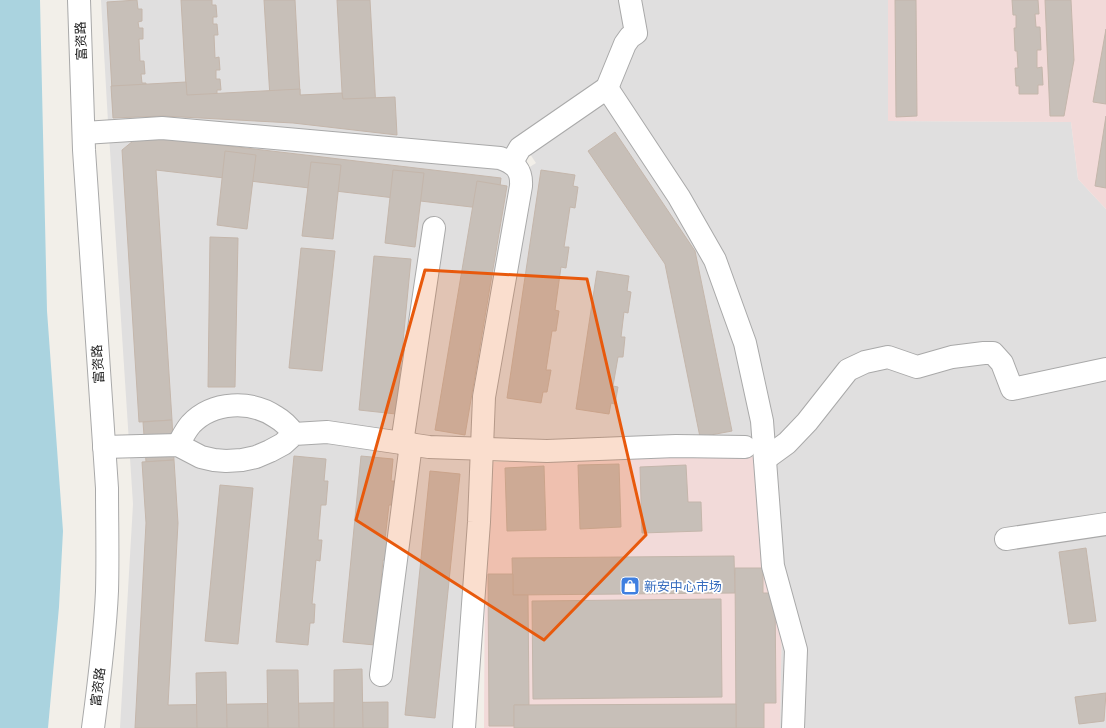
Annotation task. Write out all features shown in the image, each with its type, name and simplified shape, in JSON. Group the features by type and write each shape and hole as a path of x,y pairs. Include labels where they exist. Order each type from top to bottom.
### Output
{"street":[{"name":"富资路","path":"79,0 84,132 107,488 107,592 93,728"},
{"path":"512,162 520,148 607,88 624,44 636,33 630,0"},
{"path":"607,88 679,197 715,260 745,342 762,421 773,566 796,650 793,728"},
{"path":"84,132 162,128 500,158 512,162 516,166 522,179 484,397 479,522 464,728"},
{"path":"381,676 406,444 434,228"},
{"path":"765,459 787,443 807,422 848,370 865,362 888,358 917,367 952,358 993,353 1002,363 1012,389 1106,369"},
{"path":"178,445 184,433 192,423 208,412 227,406 240,405 266,411 286,425 294,434"},
{"path":"104,447 178,445 201,457 214,460 242,460 270,452 283,444 294,434 327,432 429,447 482,449 547,451 676,446 745,447"},
{"path":"1006,539 1106,524"}],"highlighted area":[{"path":"425,270 587,279 646,535 544,640 356,520"}],"shaded area":[{"path":"101,0 888,0 889,121 1071,122 1078,179 1106,209 1106,728 780,728 782,612 757,438 474,440 453,728 120,728 133,504 109,135 175,131 522,172 536,163 528,151 108,122"},
{"path":"888,0 1106,0 1106,209 1078,179 1071,122 888,121"},
{"name":"新安中心市场","path":"763,456 782,612 780,728 484,728 485,561 490,462"}],"water":[{"path":"0,0 40,0 47,311 63,531 59,607 48,728 0,728"}],"building":[{"path":"137,0 138,9 142,9 142,21 138,22 139,28 143,28 143,39 139,39 140,61 144,61 145,74 141,74 142,83 146,83 146,94 142,94 143,106 113,108 107,2"},
{"path":"181,0 212,0 212,5 216,5 217,17 213,17 213,24 217,24 218,35 214,35 215,58 219,57 220,70 216,70 216,79 220,79 221,90 217,90 217,102 187,104"},
{"path":"264,0 295,0 301,112 271,114"},
{"path":"337,0 370,0 376,109 343,110"},
{"path":"895,0 916,0 917,116 896,117"},
{"path":"1012,0 1038,0 1039,14 1035,14 1036,27 1040,27 1041,50 1037,50 1037,68 1042,67 1043,85 1038,85 1038,94 1019,94 1019,86 1016,86 1015,68 1018,68 1017,51 1015,51 1014,28 1016,28 1016,15 1013,15"},
{"path":"1045,0 1071,0 1074,60 1064,116 1050,116"},
{"path":"1106,29 1106,104 1093,102"},
{"path":"186,82 187,95 300,89 300,95 342,93 343,99 395,97 397,135 293,123 163,116 113,118 111,86"},
{"path":"1106,116 1106,188 1095,186"},
{"path":"615,132 695,251 732,431 700,437 665,264 588,151"},
{"path":"152,137 501,178 497,210 156,170 172,420 139,422 122,150 133,141"},
{"path":"225,151 256,155 247,229 217,225"},
{"path":"311,162 341,165 333,239 302,236"},
{"path":"393,170 424,173 415,247 385,243"},
{"path":"541,170 575,175 573,186 578,187 575,208 570,207 564,247 569,247 566,268 561,267 555,310 559,311 556,331 552,331 546,370 551,370 547,392 543,392 541,403 507,398"},
{"path":"477,181 507,186 465,435 435,430"},
{"path":"210,237 238,238 235,387 208,387"},
{"path":"301,248 335,251 322,371 289,368"},
{"path":"374,256 411,259 396,414 359,410"},
{"path":"597,271 629,276 627,291 631,292 628,313 624,312 621,337 625,337 623,357 618,357 613,386 618,387 615,404 611,403 609,414 576,409"},
{"path":"172,420 174,460 146,462 143,422"},
{"path":"294,456 326,459 324,481 328,481 326,505 321,505 318,540 322,540 320,561 316,560 312,604 315,604 314,623 310,623 308,645 276,642"},
{"path":"361,456 393,459 391,481 395,481 393,505 389,505 385,539 390,540 388,561 383,560 379,604 382,604 375,645 343,642"},
{"path":"174,460 178,523 168,705 388,702 388,728 135,728 146,523 142,462"},
{"path":"619,464 621,527 580,529 578,465"},
{"path":"686,465 688,502 701,502 702,531 642,533 640,467"},
{"path":"544,466 546,530 507,531 505,468"},
{"path":"430,471 460,474 435,718 405,715"},
{"path":"220,485 253,488 238,644 205,641"},
{"path":"1086,548 1096,621 1069,624 1059,552"},
{"path":"734,556 735,593 513,595 512,558"},
{"path":"735,568 763,568 763,593 775,593 776,703 764,703 764,728 736,728"},
{"path":"488,574 513,574 513,595 528,595 529,705 514,705 514,726 489,726"},
{"path":"721,599 722,697 533,699 532,601"},
{"path":"362,669 363,728 334,728 334,670"},
{"path":"267,670 298,670 299,728 268,728"},
{"path":"226,672 227,728 197,728 196,673"},
{"path":"1106,693 1104,721 1079,724 1075,697"},
{"path":"736,704 736,728 514,728 514,705"}],"place":[{"name":"新安中心市场","path":"630,586"}]}
